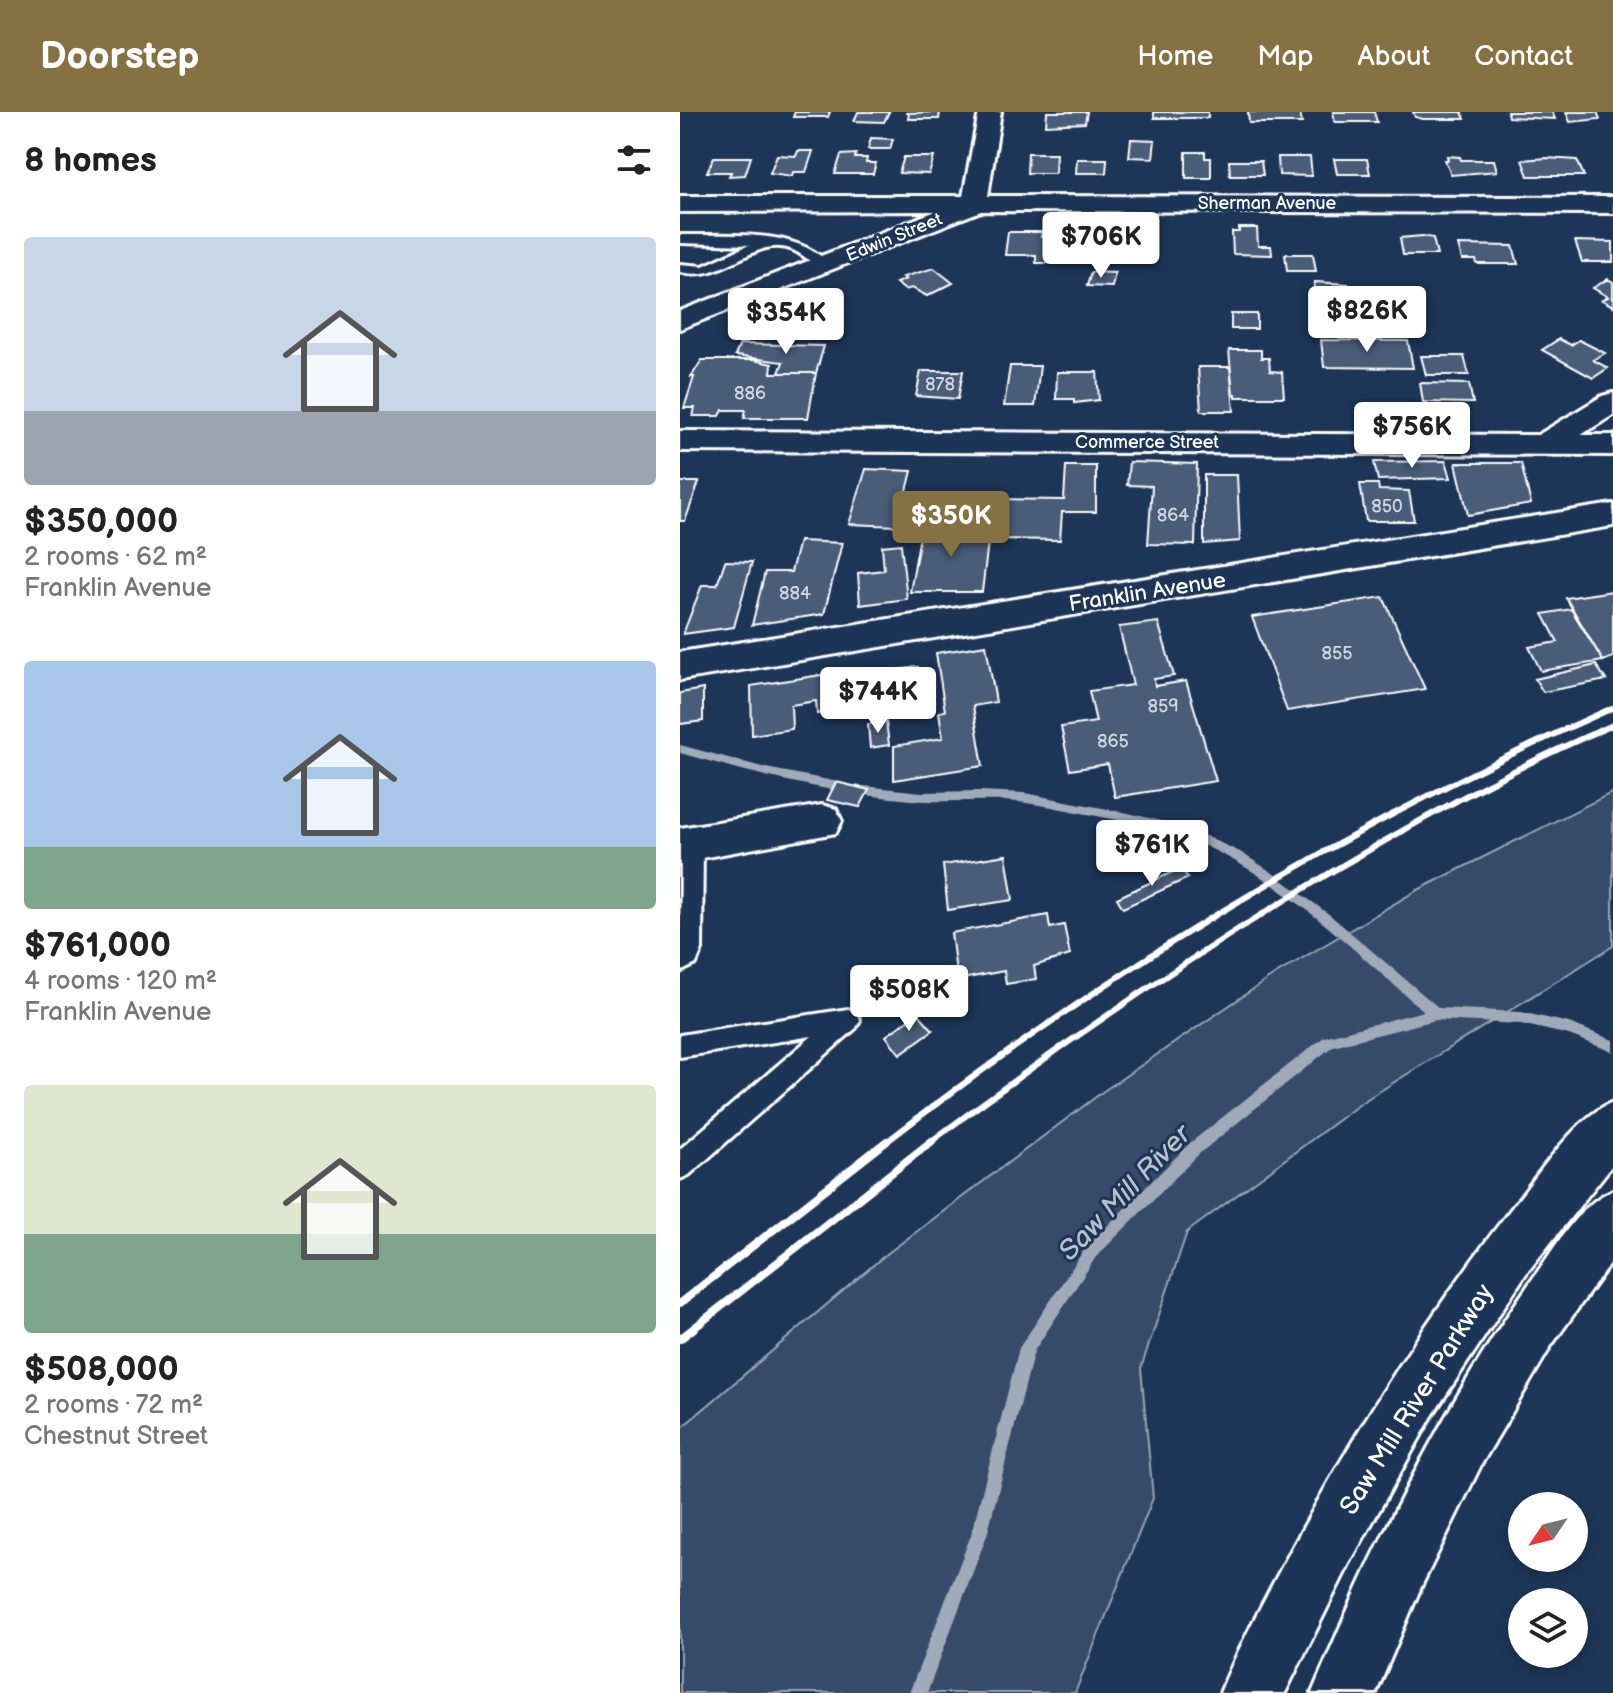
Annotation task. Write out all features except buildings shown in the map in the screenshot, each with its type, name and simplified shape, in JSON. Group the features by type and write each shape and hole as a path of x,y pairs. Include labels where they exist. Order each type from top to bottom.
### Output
{"main road":[{"name":"Franklin Avenue","path":"680,666 1613,515"},
{"name":"Saw Mill River Parkway","path":"1252,1693 1336,1527 1434,1361 1533,1221 1613,1126"},
{"path":"1344,1693 1419,1522 1464,1437 1520,1347 1613,1216"}],"street":[{"path":"975,204 976,181 990,112"},
{"name":"Sherman Avenue","path":"680,204 1613,205"},
{"name":"Edwin Street","path":"680,321 975,204"},
{"path":"1544,445 1613,402"},
{"name":"Commerce Street","path":"680,441 1613,445"},
{"path":"686,844 822,821"}],"lane":[{"path":"680,239 768,241 797,247 824,265"},
{"path":"680,268 697,272 754,250 768,241"},
{"path":"684,959 686,844"},
{"path":"680,1046 848,1020 680,1166"}],"shaded area":[{"path":"1613,792 1613,946 1364,1101 1187,1232 1141,1368 1153,1498 1075,1693 680,1693 680,1429 884,1256 1105,1090 1274,975 1416,891"}],"waterway":[{"path":"680,749 824,784 912,796 1036,799 1143,821 1189,834 1235,856 1296,895 1436,1014"},
{"name":"Saw Mill River","path":"918,1693 979,1535 1027,1348 1091,1252 1195,1148 1329,1041 1436,1014"},
{"name":"Saw Mill River","path":"1436,1014 1521,1018 1569,1029 1613,1046"}],"railway":[{"path":"1608,710 1613,708"},
{"path":"885,1143 1056,1018 1233,904 1417,801 1608,710"},
{"path":"1603,712 1608,710"},
{"path":"929,1143 1130,1000 1285,900 1473,792 1613,725"},
{"path":"680,1303 887,1141"},
{"path":"680,1339 932,1141"}]}
